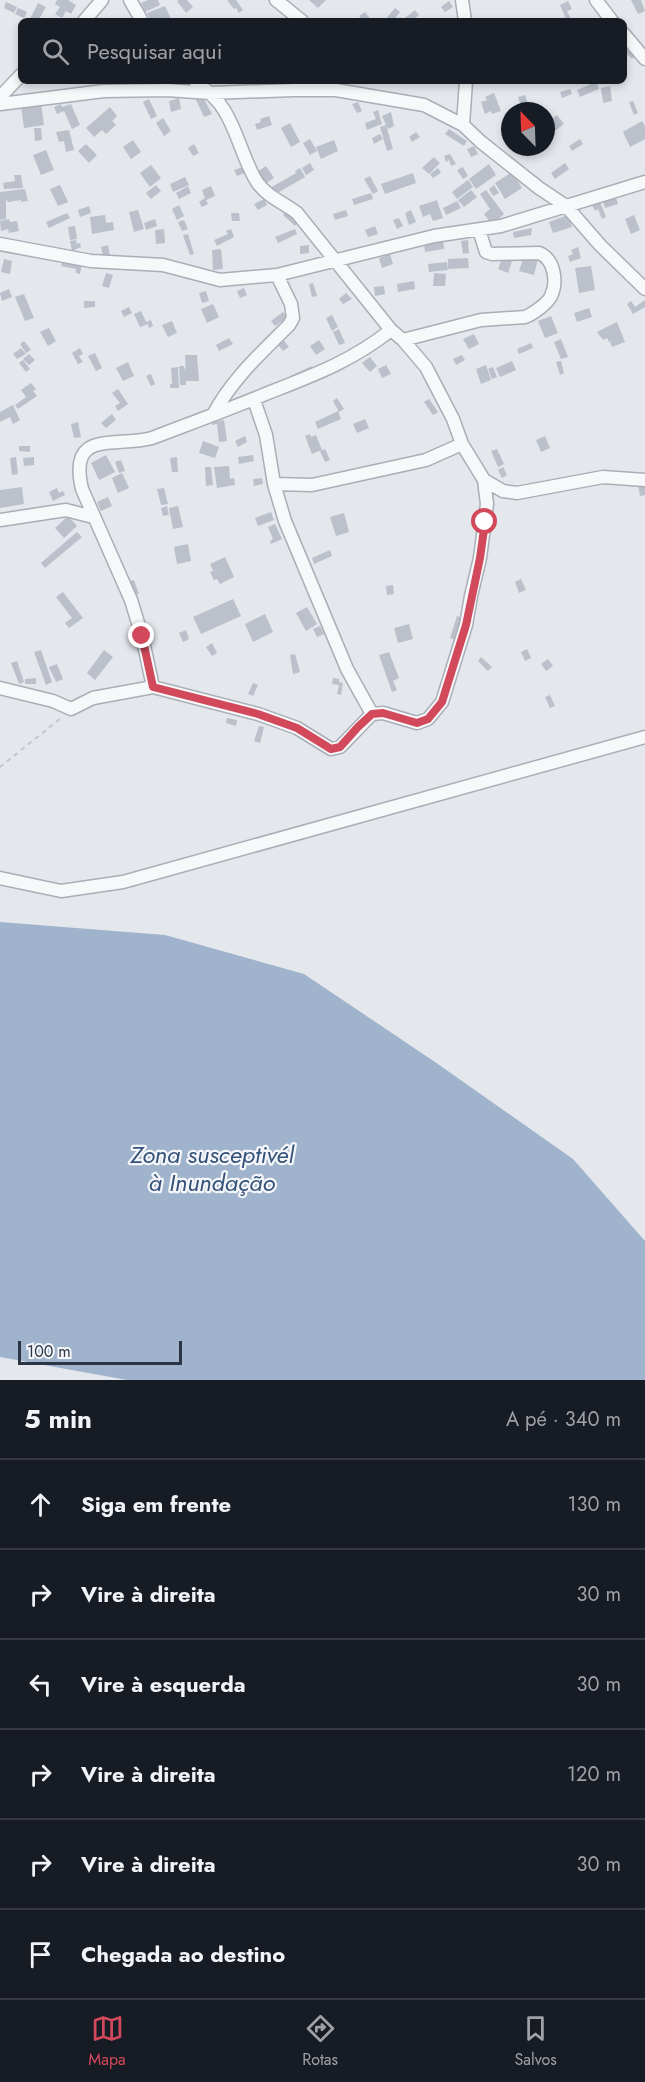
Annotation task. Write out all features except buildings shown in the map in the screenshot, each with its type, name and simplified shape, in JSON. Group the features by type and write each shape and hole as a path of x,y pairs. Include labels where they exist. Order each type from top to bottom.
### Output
{"street":[{"path":"87,18 102,0"},
{"path":"130,0 140,18"},
{"path":"276,0 299,18"},
{"path":"462,0 465,18"},
{"path":"596,0 610,18"},
{"path":"627,38 645,59"},
{"path":"0,97 18,78"},
{"path":"0,688 53,700 71,709 93,698 153,687 258,714 297,728 331,749 340,747 372,714 383,713 417,723 428,719 442,702 458,656 480,558 488,504 484,480 462,444 453,419 426,367 404,340 391,330 297,213 284,203 268,196 257,182 225,111 199,84"},
{"path":"463,125 466,84"},
{"path":"0,104 104,91 167,90 210,93 335,86 424,105 463,125 539,188 566,206 600,245 645,289"},
{"path":"0,244 91,261 163,265 220,280 277,275 434,236 479,230 645,182"},
{"path":"404,340 481,320 525,317 531,315 550,298 554,284 551,261 539,254 486,252 479,230"},
{"path":"213,415 228,389 293,318 291,303 277,275"},
{"path":"153,687 142,636 131,600 82,489 78,474 82,454 89,447 98,444 144,440 297,383 360,353 391,330"},
{"path":"254,400 266,435 274,484 285,520 347,669 372,714"},
{"path":"274,484 312,485 426,459 462,444"},
{"path":"484,480 503,490 517,493 603,477 645,480"},
{"path":"66,510 82,489"},
{"path":"0,520 47,511 66,510 93,517"},
{"path":"0,878 61,891 123,882 645,736"}],"path":[{"path":"0,767 71,709"}],"water":[{"name":"Zona susceptivél à Inundação","path":"0,922 165,935 304,974 573,1159 645,1241 645,1380 127,1380 0,1357"}],"route":[{"path":"142,636 153,687 258,714 297,728 331,749 340,747 372,714 383,713 417,723 428,719 442,702 458,656 480,558 485,522"}]}
